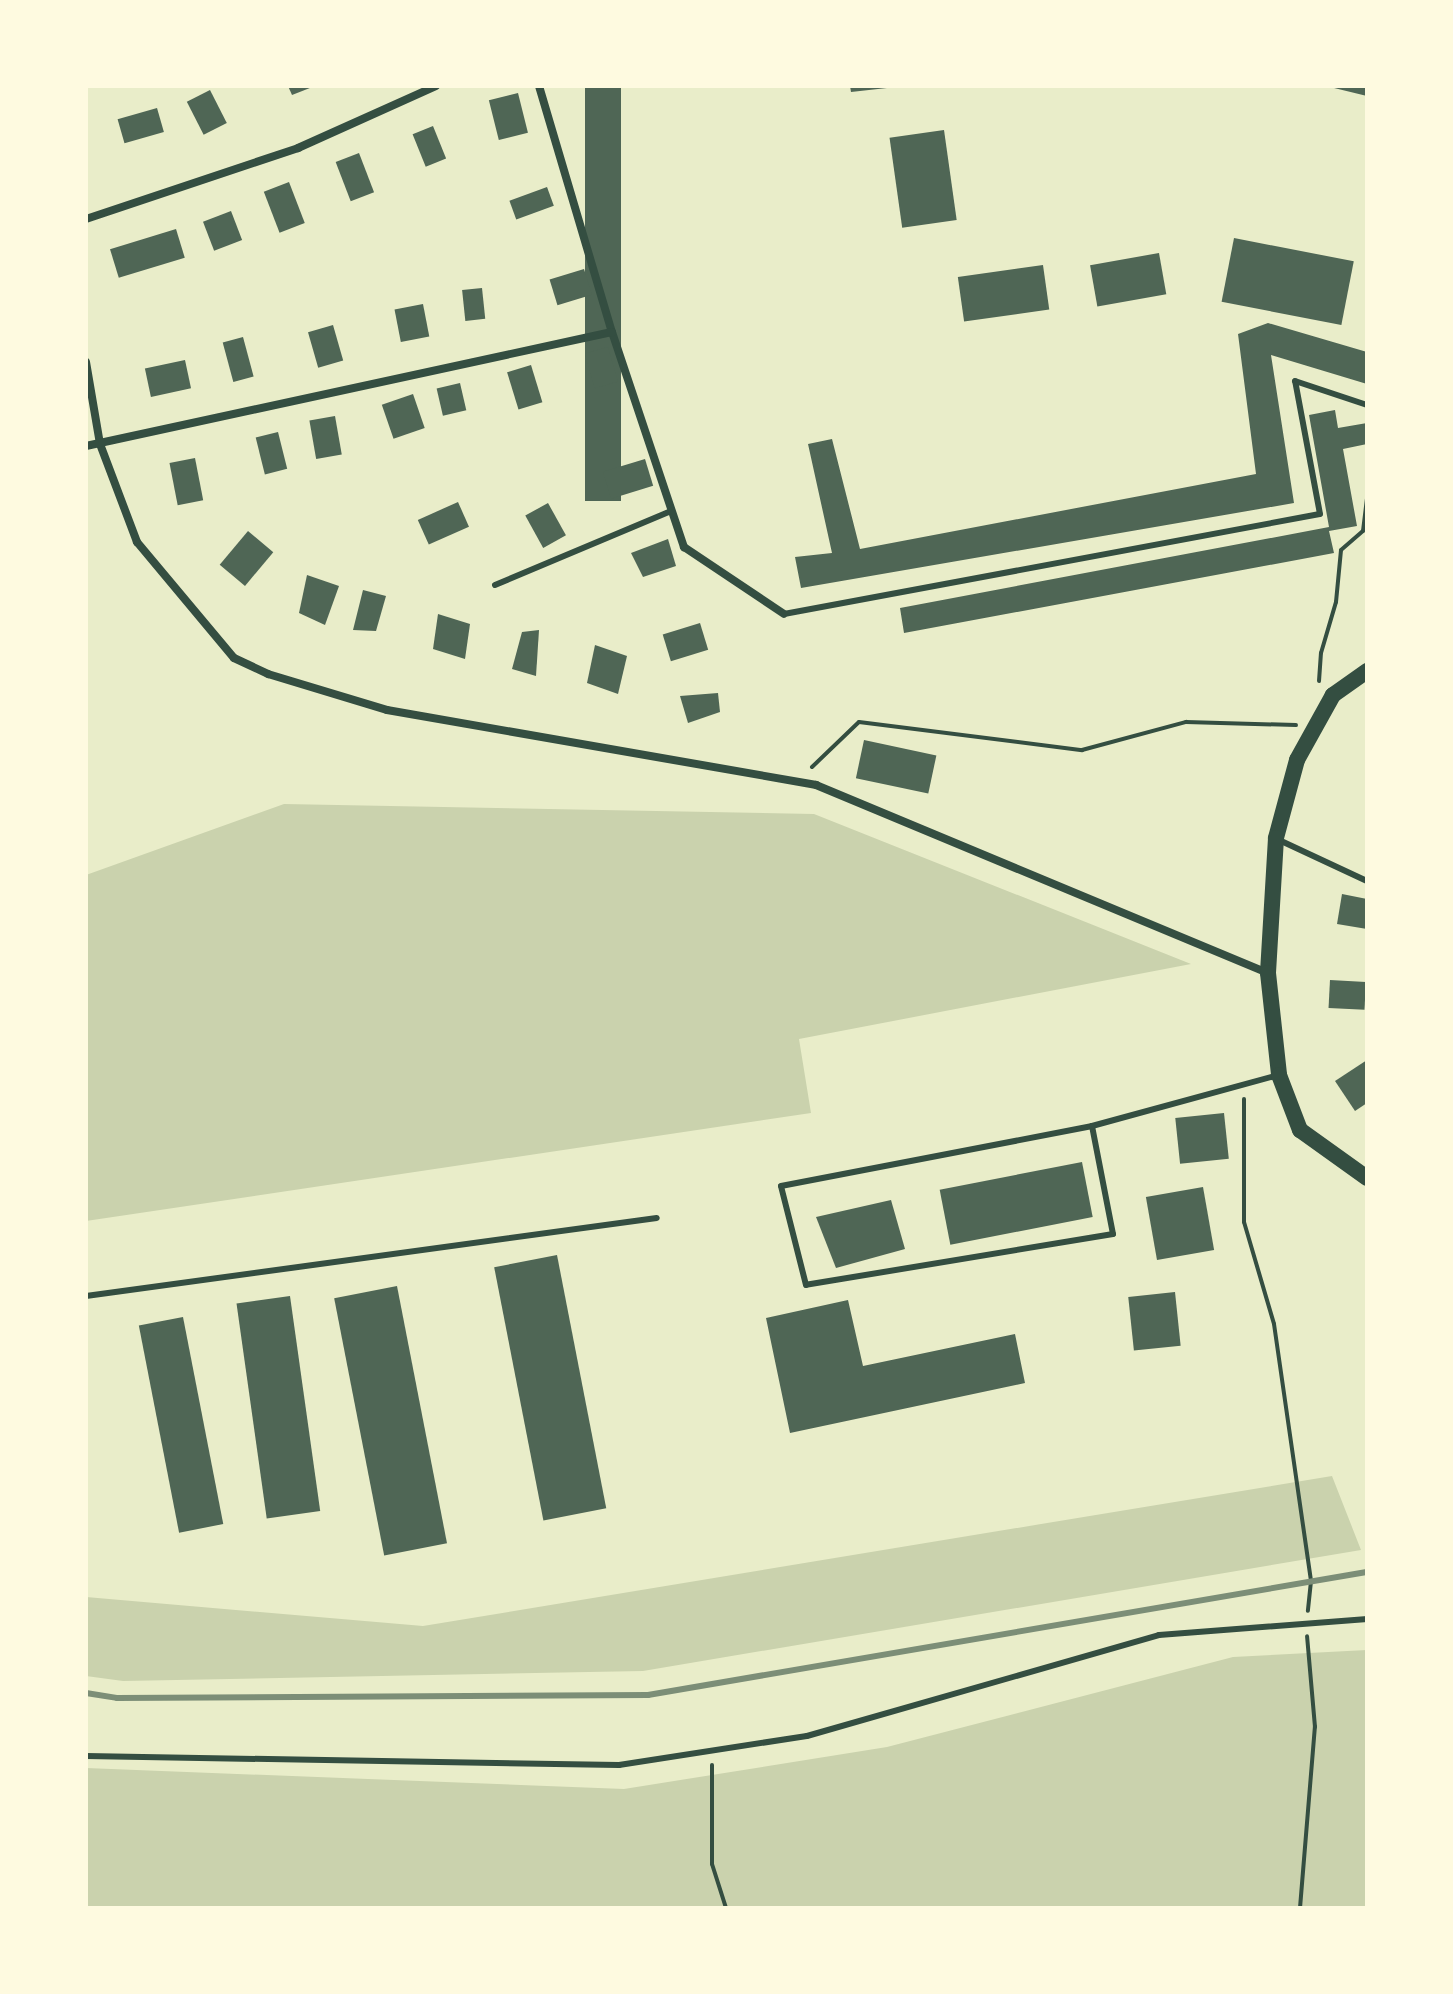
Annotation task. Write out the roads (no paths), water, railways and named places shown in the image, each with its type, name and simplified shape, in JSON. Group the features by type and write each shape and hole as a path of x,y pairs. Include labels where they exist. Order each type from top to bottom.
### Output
{"main road":[{"path":"1367,671 1333,695 1297,760 1276,838 1268,973 1279,1075 1300,1130 1367,1178"}],"street":[{"path":"86,219 298,148 436,86"},
{"path":"539,86 612,332 684,547 784,614"},
{"path":"86,446 612,332"},
{"path":"86,362 100,444 137,542 234,658 268,674 387,710 798,781 1268,973"}],"lane":[{"path":"784,614 1320,514 1295,381 1367,405"},
{"path":"495,585 671,511"},
{"path":"1276,838 1367,881"},
{"path":"1092,1126 1113,1234 806,1285 781,1186 1092,1126 1279,1075"},
{"path":"86,1296 657,1218"},
{"path":"86,1756 619,1765 807,1736 1159,1635 1367,1619"}],"railway":[{"path":"86,1693 117,1698 648,1695 1367,1572"}]}
